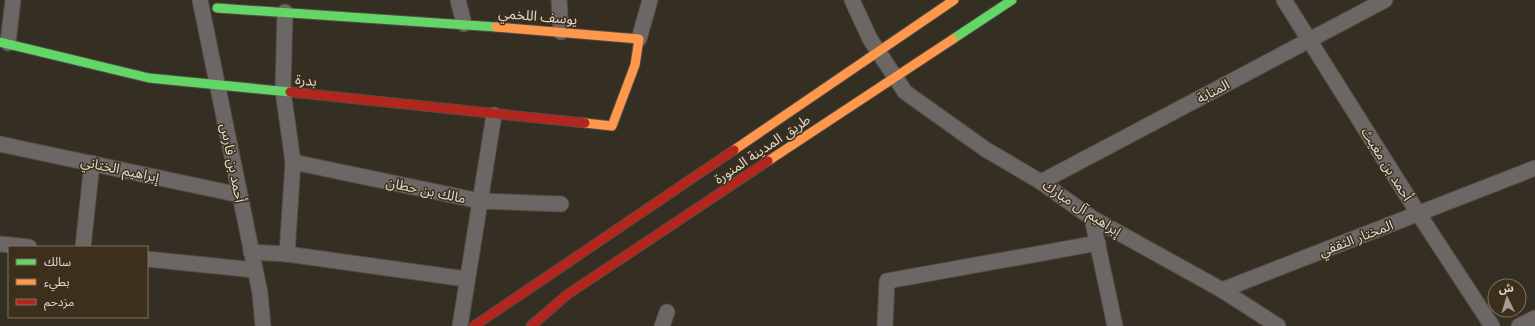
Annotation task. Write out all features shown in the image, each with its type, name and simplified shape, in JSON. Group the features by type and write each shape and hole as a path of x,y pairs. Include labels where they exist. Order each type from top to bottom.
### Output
{"main road":[{"name":"طريق المدينة المنورة","path":"474,326 568,264 954,0"},
{"name":"طريق المدينة المنورة","path":"531,326 568,294 1012,0"},
{"name":"يوسف اللخمي","path":"220,4 285,12 464,24 639,39"},
{"name":"بدرة","path":"4,43 22,45 130,75 218,86 283,91 494,115 612,126 635,65 639,39"}],"street":[{"path":"4,43 13,0"},
{"name":"أحمد بن فارس","path":"200,0 255,270 263,326"},
{"path":"458,0 464,24"},
{"path":"559,0 561,32"},
{"path":"639,39 650,0"},
{"name":"إبراهيم آل مبارك","path":"852,0 870,39 894,78 905,92 985,149 1041,182 1092,218 1222,290 1278,326"},
{"name":"أحمد بن مغيث","path":"1284,0 1418,213 1492,326"},
{"name":"المنابة","path":"1041,182 1308,39 1385,0"},
{"path":"205,24 220,4"},
{"path":"285,12 283,91 293,162 287,254"},
{"path":"460,326 466,279 494,115"},
{"name":"إبراهيم الختاني","path":"0,144 240,195"},
{"name":"مالك بن حطان","path":"293,162 480,201 560,204"},
{"path":"83,246 92,163"},
{"name":"المختار الثقفي","path":"1222,290 1535,168"},
{"path":"1092,218 1116,326"},
{"path":"885,326 887,281 1098,243"},
{"path":"0,244 19,246"},
{"path":"251,252 287,254 466,279"},
{"path":"148,259 255,270"},
{"path":"1519,326 1535,318"}],"traffic: fast":[{"path":"953,39 1012,0"},
{"path":"217,8 496,27"},
{"path":"0,42 149,78 290,92"}],"traffic: slow":[{"path":"734,150 954,0"},
{"path":"496,27 639,39 635,65 612,126 585,123"},
{"path":"768,161 953,39"}],"traffic: jam":[{"path":"290,92 585,123"},
{"path":"474,326 734,150"},
{"path":"531,326 568,294 768,161"}]}
